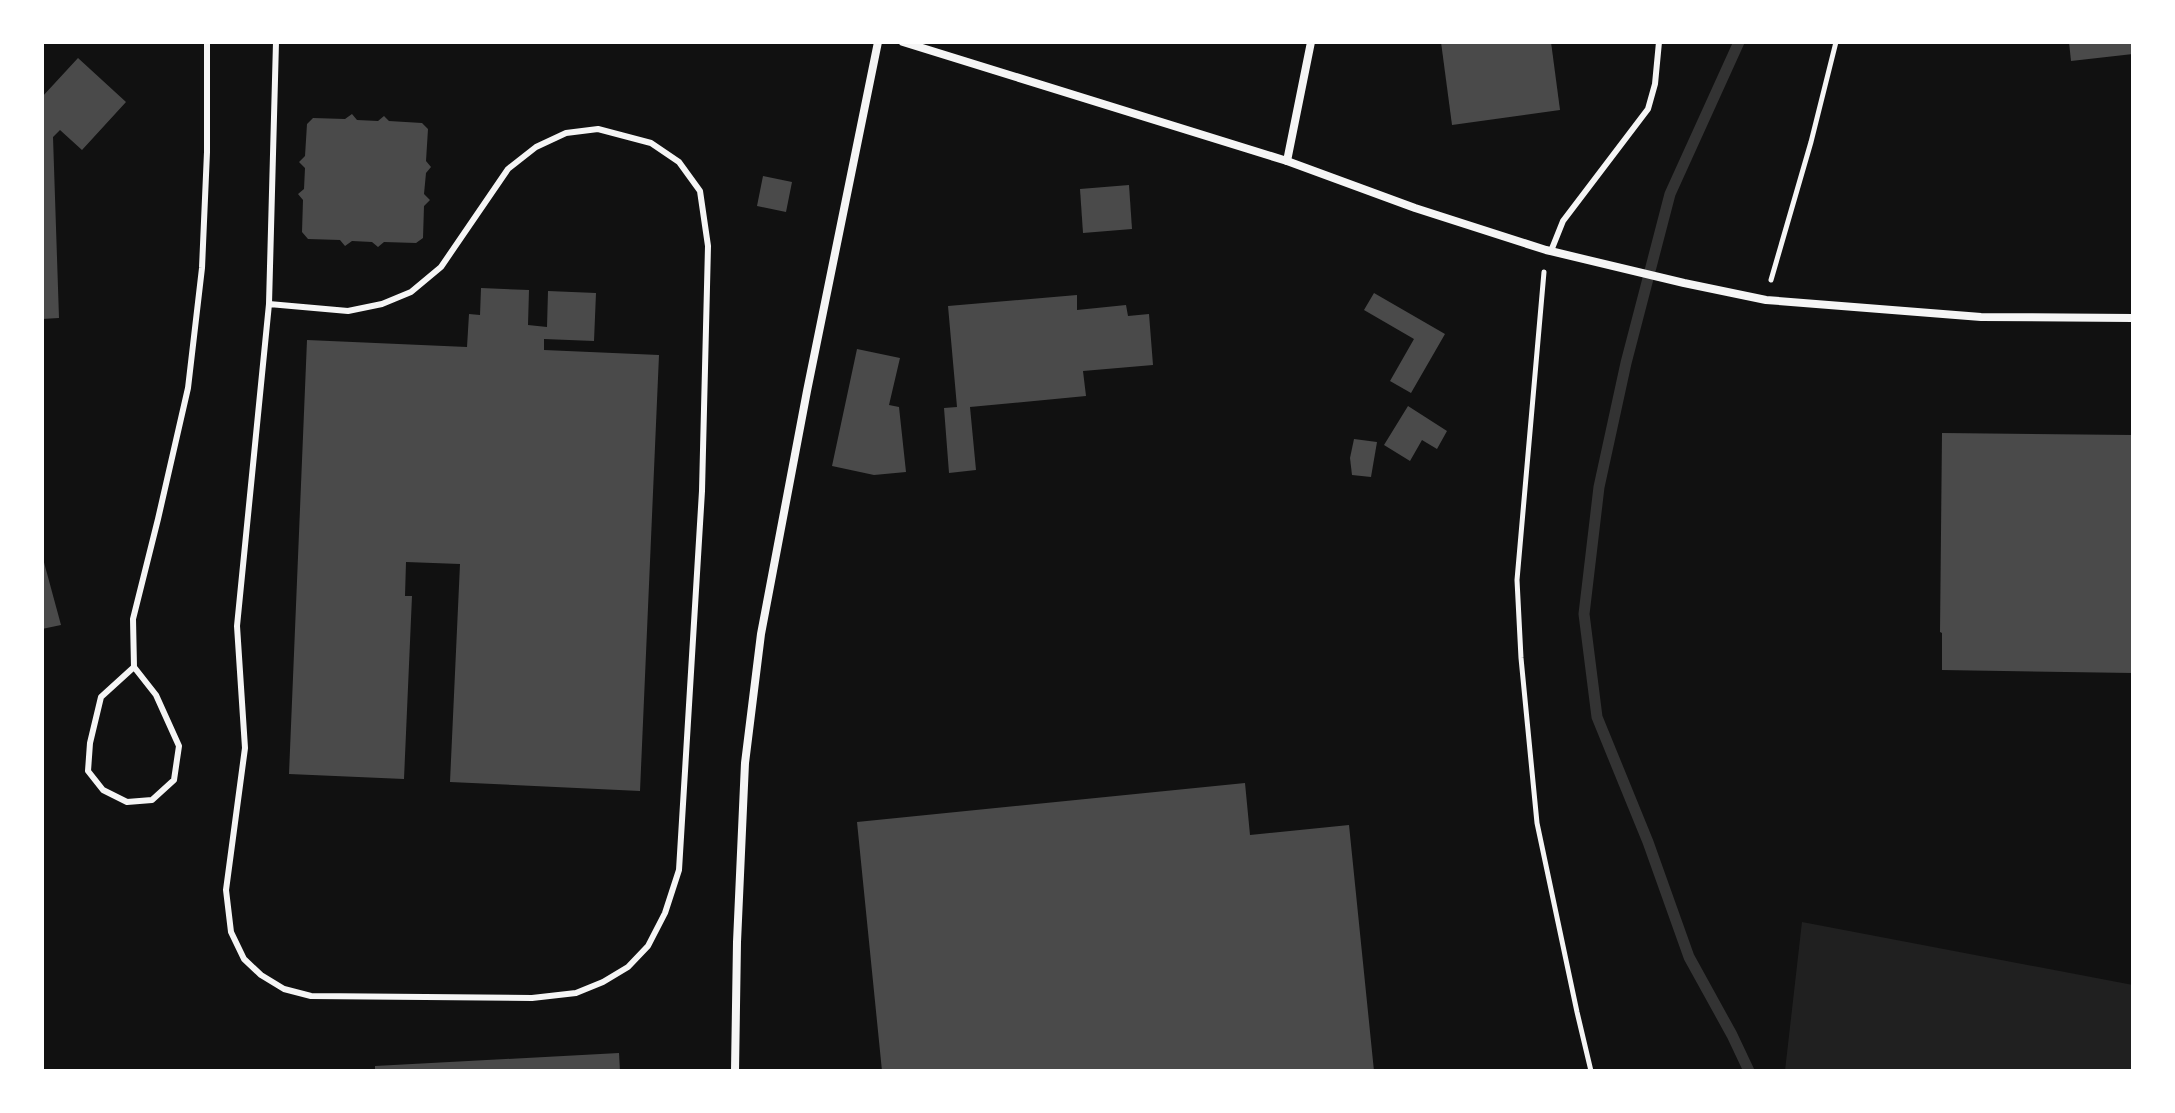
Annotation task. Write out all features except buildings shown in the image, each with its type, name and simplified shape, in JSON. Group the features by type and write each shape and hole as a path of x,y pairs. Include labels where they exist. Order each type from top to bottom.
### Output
{"street":[{"path":"735,1071 745,763 761,634 878,42"},
{"path":"903,42 1287,161 1415,208 1549,251 1684,283 1766,300 1981,317 2133,318"},
{"path":"1287,161 1311,42"}],"lane":[{"path":"134,667 101,697 90,743 88,771 103,790 127,802 152,800 174,780 179,746 156,695 134,667 133,619 188,388 202,268 207,152 207,42"},
{"path":"269,304 348,311 382,304 411,292 441,267 508,169 536,147 566,133 598,129 651,143 679,162 700,191 708,246 702,491 679,870 665,913 648,946 628,967 603,982 576,993 532,998 311,996 284,989 261,975 244,959 231,932 226,890 245,748 237,626 269,304 276,42"},
{"path":"1549,251 1563,221 1648,109 1655,84 1659,42"}],"path":[{"path":"1766,300 1836,42"},
{"path":"1549,251 1517,580 1520,642 1537,823 1591,1071"}],"shaded area":[{"path":"1802,922 2133,985 2133,1071 1785,1071"}],"waterway":[{"path":"1739,42 1670,194 1626,363 1599,487 1584,614 1597,717 1648,842 1689,957 1749,1071"}]}
